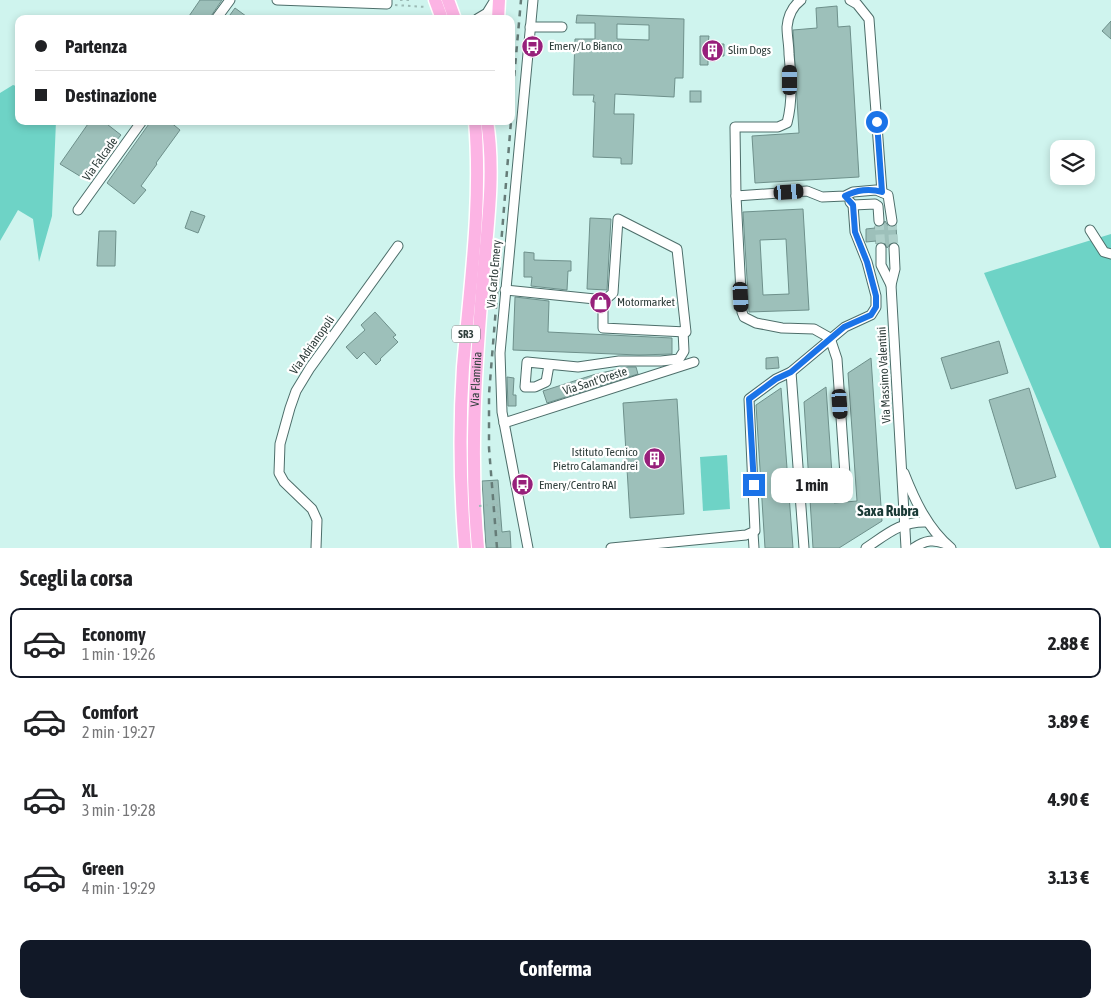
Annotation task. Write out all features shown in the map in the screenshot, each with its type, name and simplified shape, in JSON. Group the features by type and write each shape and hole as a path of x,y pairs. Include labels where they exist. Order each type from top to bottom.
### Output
{"highway":[{"path":"497,0 498,15"},
{"name":"Via Flaminia","path":"465,548 461,437 463,369 477,202 478,163 474,125"},
{"name":"Via Flaminia","path":"478,548 474,508 473,432 476,366 490,190 488,125"}],"street":[{"path":"219,15 230,0"},
{"path":"277,0 387,4 387,0"},
{"path":"484,15 497,0"},
{"name":"Via Carlo Emery","path":"528,548 504,423 500,353 533,0"},
{"path":"850,0 857,4 869,19 882,192"},
{"path":"799,2 791,14 787,26 790,66 790,110 787,123 778,127 734,127 741,295 744,317 756,323 782,328 814,329 830,338 837,360 845,475"},
{"path":"530,27 562,27"},
{"name":"Via Falcade","path":"78,210 139,125"},
{"path":"736,196 807,191 822,197 845,196 853,192 876,190 888,195 892,221"},
{"path":"754,548 753,533 755,531 756,519 749,399 776,379 791,372 844,327 871,315 876,307 876,296 867,262 855,232 853,205 845,196"},
{"path":"853,205 875,204 878,206 879,221"},
{"path":"505,290 595,300 602,299 606,299 613,293 618,219 677,249 686,332 603,328 602,299"},
{"path":"1090,230 1104,252 1111,254"},
{"name":"Via Adrianopoli","path":"316,548 316,514 284,482 279,472 280,444 296,391 310,368 398,246"},
{"path":"881,248 882,265 891,285"},
{"path":"891,285 896,269 894,248"},
{"name":"Via Massimo Valentini","path":"891,285 906,548"},
{"path":"549,364 578,367 619,361 679,359 684,351 683,331"},
{"name":"Via Sant'Oreste","path":"504,423 694,362"},
{"path":"791,372 804,548"},
{"path":"901,464 912,495 927,522 949,546"},
{"path":"866,548 904,524 927,522"},
{"path":"611,548 662,545 753,533"},
{"path":"914,548 922,542 937,540 949,546"}],"path":[{"path":"392,0 392,5 446,7"},
{"path":"400,0 411,0"},
{"path":"479,506 497,504 499,526 497,526"}],"green space":[{"path":"15,86 15,125 56,125 52,216 39,262 33,219 18,210 0,241 0,93"},
{"path":"1111,234 1111,548 1100,548 984,273"},
{"path":"727,455 730,509 703,511 700,457"}],"building":[{"path":"200,0 222,0 212,15 190,15"},
{"path":"837,6 838,27 850,26 859,177 755,183 752,136 799,133 793,30 817,28 816,8"},
{"path":"235,8 245,15 230,15"},
{"path":"577,15 684,19 683,78 675,78 674,97 615,94 614,114 634,114 632,164 621,164 621,158 593,157 594,95 573,95 575,39 595,39 595,23 576,23","holes":["617,24 649,25 649,40 617,39"]},
{"path":"1111,21 1111,39 1102,31"},
{"name":"Slim Dogs","path":"700,36 709,36 708,44 724,44 724,56 708,56 708,65 700,65"},
{"path":"690,91 701,91 701,102 690,102"},
{"path":"87,125 108,125 121,135 103,157 88,181 60,164"},
{"path":"148,125 174,125 180,130 141,186 146,190 134,204 107,183"},
{"path":"803,209 809,310 749,312 743,212","holes":["786,239 789,294 763,295 760,240"]},
{"path":"191,211 205,216 198,233 185,228"},
{"path":"590,218 611,219 607,290 587,289"},
{"path":"885,221 889,227 896,225 897,243 891,243 887,248 884,242 876,244 876,241 866,242 866,229 882,226"},
{"path":"99,231 116,231 115,266 97,266"},
{"path":"524,252 534,253 534,260 571,261 571,271 568,271 567,290 531,286 532,277 524,277"},
{"path":"515,297 549,301 548,332 672,338 672,354 639,355 513,350"},
{"path":"375,312 396,335 393,337 398,342 376,365 364,352 357,359 346,347 365,330 361,325"},
{"path":"999,341 1008,373 951,389 941,358"},
{"path":"778,357 779,368 766,369 766,358"},
{"path":"871,358 882,521 839,548 813,548 804,402 826,387 834,503 857,501 848,373"},
{"path":"636,367 638,374 547,403 543,391 596,374"},
{"path":"507,377 514,378 513,395 516,395 516,406 508,406"},
{"path":"781,388 793,548 765,548 756,405"},
{"path":"1029,388 1056,477 1016,489 989,400"},
{"name":"Istituto Tecnico Pietro Calamandrei","path":"677,399 684,514 630,518 623,403"},
{"path":"498,480 502,532 510,531 511,548 486,548 482,481"}],"tunnel":[{"path":"879,221 881,248"},
{"path":"892,221 894,248"}],"railway":[{"path":"515,67 521,0"},
{"path":"497,548 489,448 489,394 511,125"}],"place":[{"name":"Emery/Lo Bianco","path":"533,46"},
{"name":"Slim Dogs","path":"712,50"},
{"name":"Motormarket","path":"601,302"},
{"name":"Istituto Tecnico Pietro Calamandrei","path":"654,459"},
{"name":"Emery/Centro RAI","path":"523,485"}],"district":[{"name":"Saxa Rubra","path":"888,510"}],"route":[{"path":"754,485 749,399 776,379 791,372 844,327 871,315 876,307 876,296 867,262 855,232 853,205 845,196 853,192 876,190 882,192 877,122"}]}
